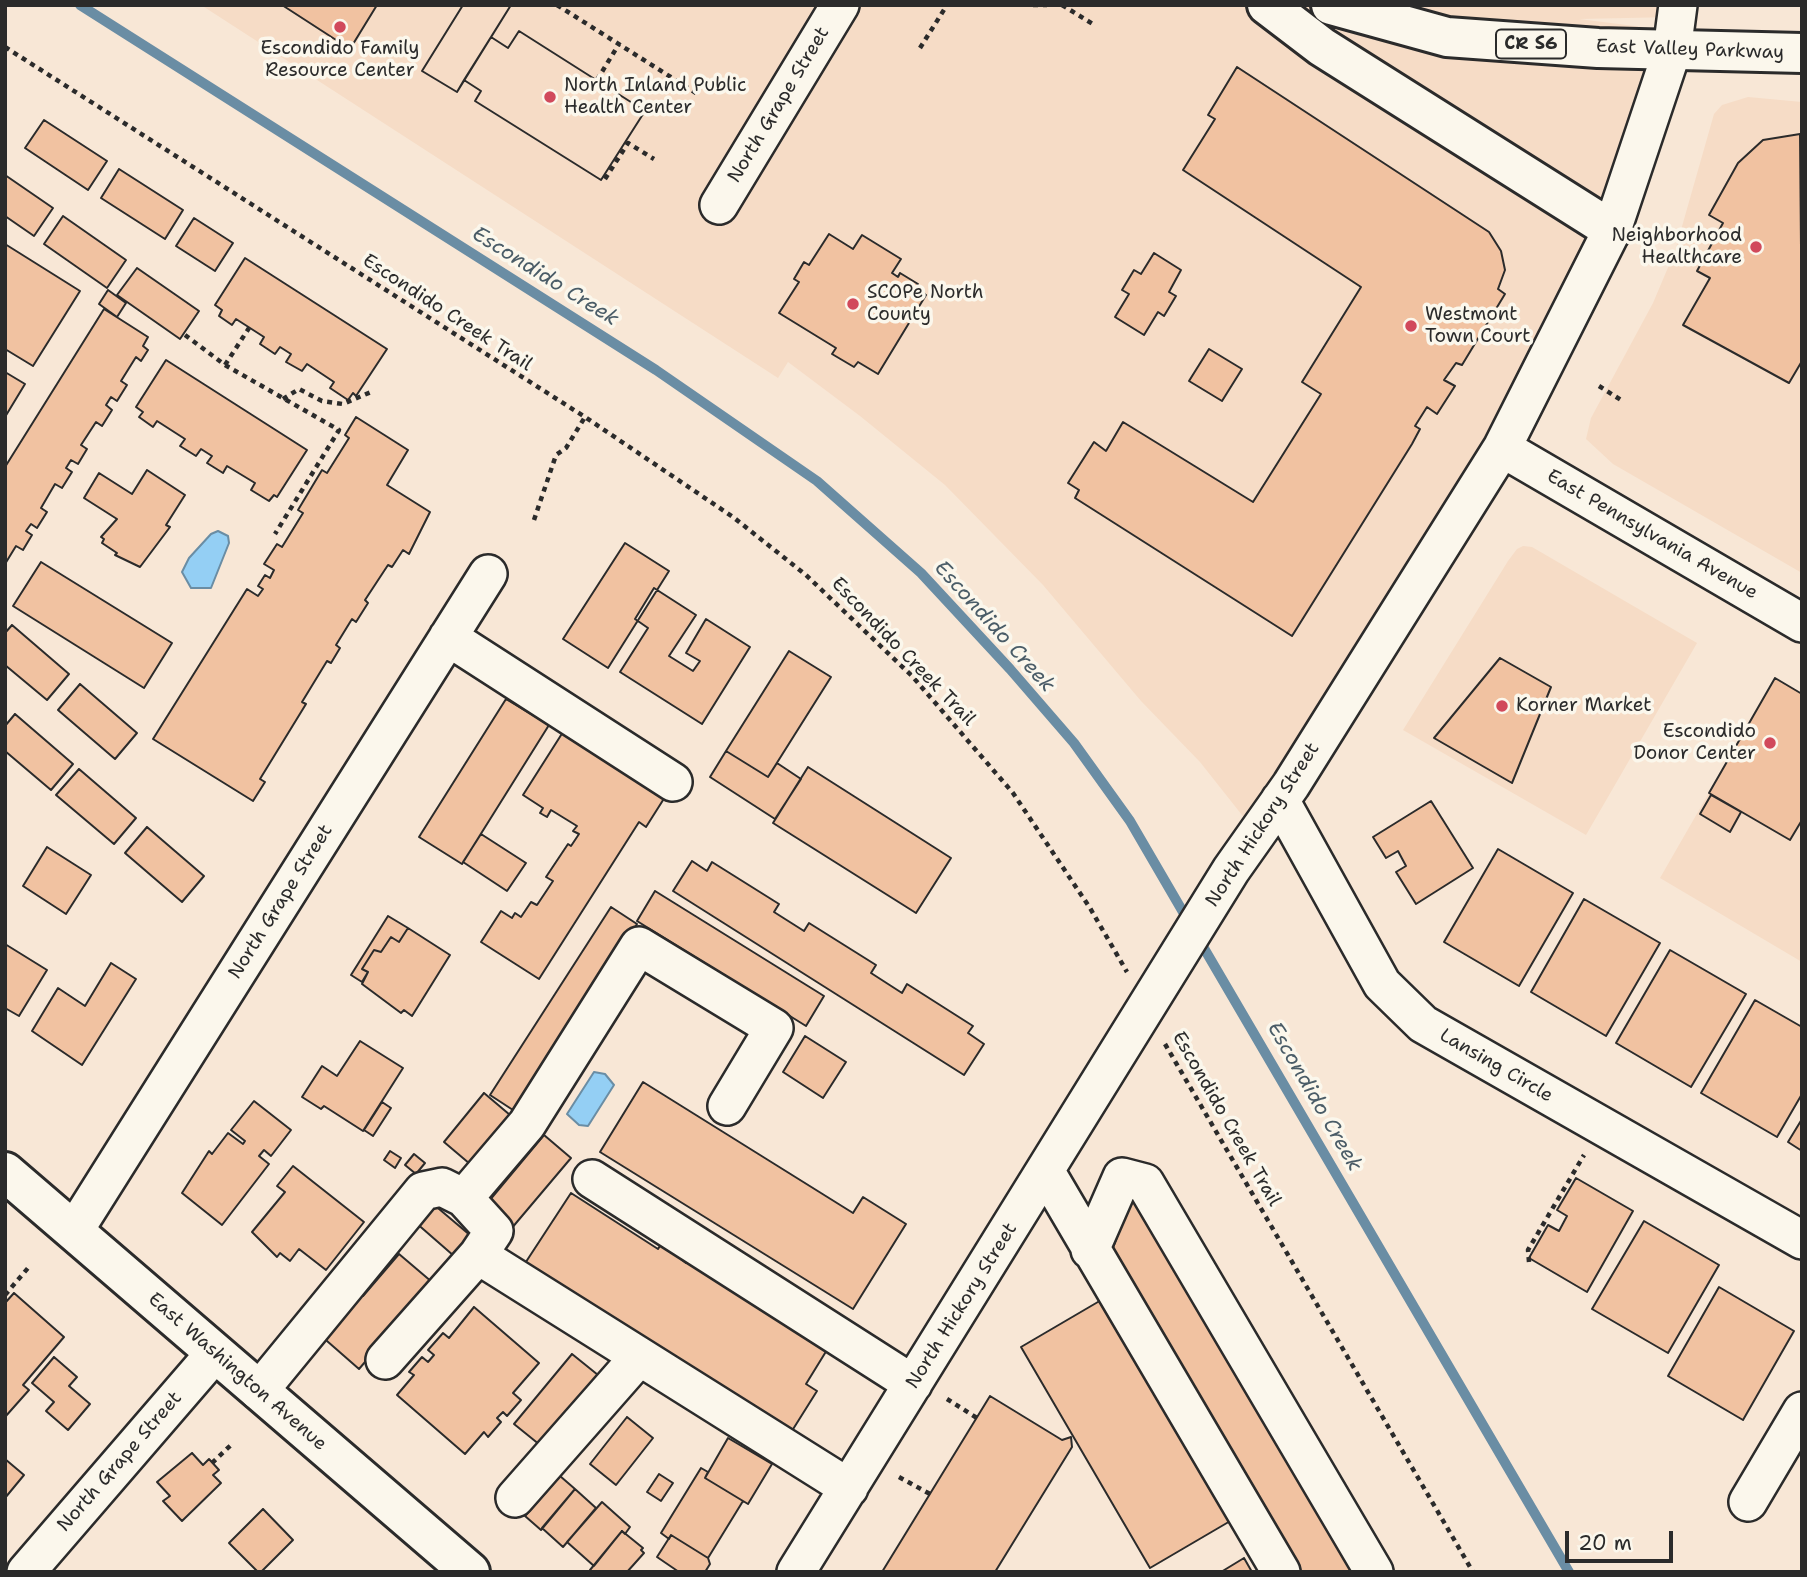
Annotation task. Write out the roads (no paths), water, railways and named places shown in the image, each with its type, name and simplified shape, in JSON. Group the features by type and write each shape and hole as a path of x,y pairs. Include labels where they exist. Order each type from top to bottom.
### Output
{"main road":[{"path":"1267,5 1322,47 1612,230"},
{"name":"East Valley Parkway","path":"1331,5 1447,37 1672,51 1802,53"},
{"name":"East Washington Avenue","path":"5,1172 470,1572"}],"street":[{"name":"North Grape Street","path":"719,205 840,5"},
{"name":"North Hickory Street","path":"796,1572 1231,870 1280,800 1502,448 1612,230 1672,51 1678,5"},
{"name":"East Pennsylvania Avenue","path":"1502,448 1802,623"},
{"name":"North Grape Street","path":"74,1231 488,574"},
{"path":"448,637 673,782"},
{"name":"Lansing Circle","path":"1280,800 1382,984 1423,1024 1802,1240"},
{"path":"464,1198 527,1124 639,946 774,1028 727,1106"},
{"path":"1046,1171 1281,1572"},
{"path":"1090,1250 1122,1177 1144,1183 1374,1572"},
{"path":"592,1179 914,1384"},
{"path":"259,1391 423,1191 442,1187 464,1198 494,1231 478,1255 385,1360"},
{"path":"478,1255 849,1488"},
{"name":"North Grape Street","path":"26,1572 215,1353"},
{"path":"515,1498 639,1357"},
{"path":"1748,1502 1802,1411"}],"water":[{"path":"218,531 228,536 229,543 211,588 191,588 182,572 189,558 211,534"},
{"path":"594,1072 605,1074 614,1085 588,1126 579,1125 567,1114"}],"waterway":[{"name":"Escondido Creek","path":"80,5 656,370 817,481 921,573 1074,743 1130,821 1190,924"},
{"name":"Escondido Creek","path":"1198,938 1569,1572"}],"place":[{"name":"Escondido Family Resource Center","path":"340,27"},
{"name":"North Inland Public Health Center","path":"550,97"},
{"name":"Neighborhood Healthcare","path":"1756,247"},
{"name":"SCOPe North County","path":"853,304"},
{"name":"Westmont Town Court","path":"1411,326"},
{"name":"Korner Market","path":"1502,706"},
{"name":"Escondido Donor Center","path":"1770,743"}]}
